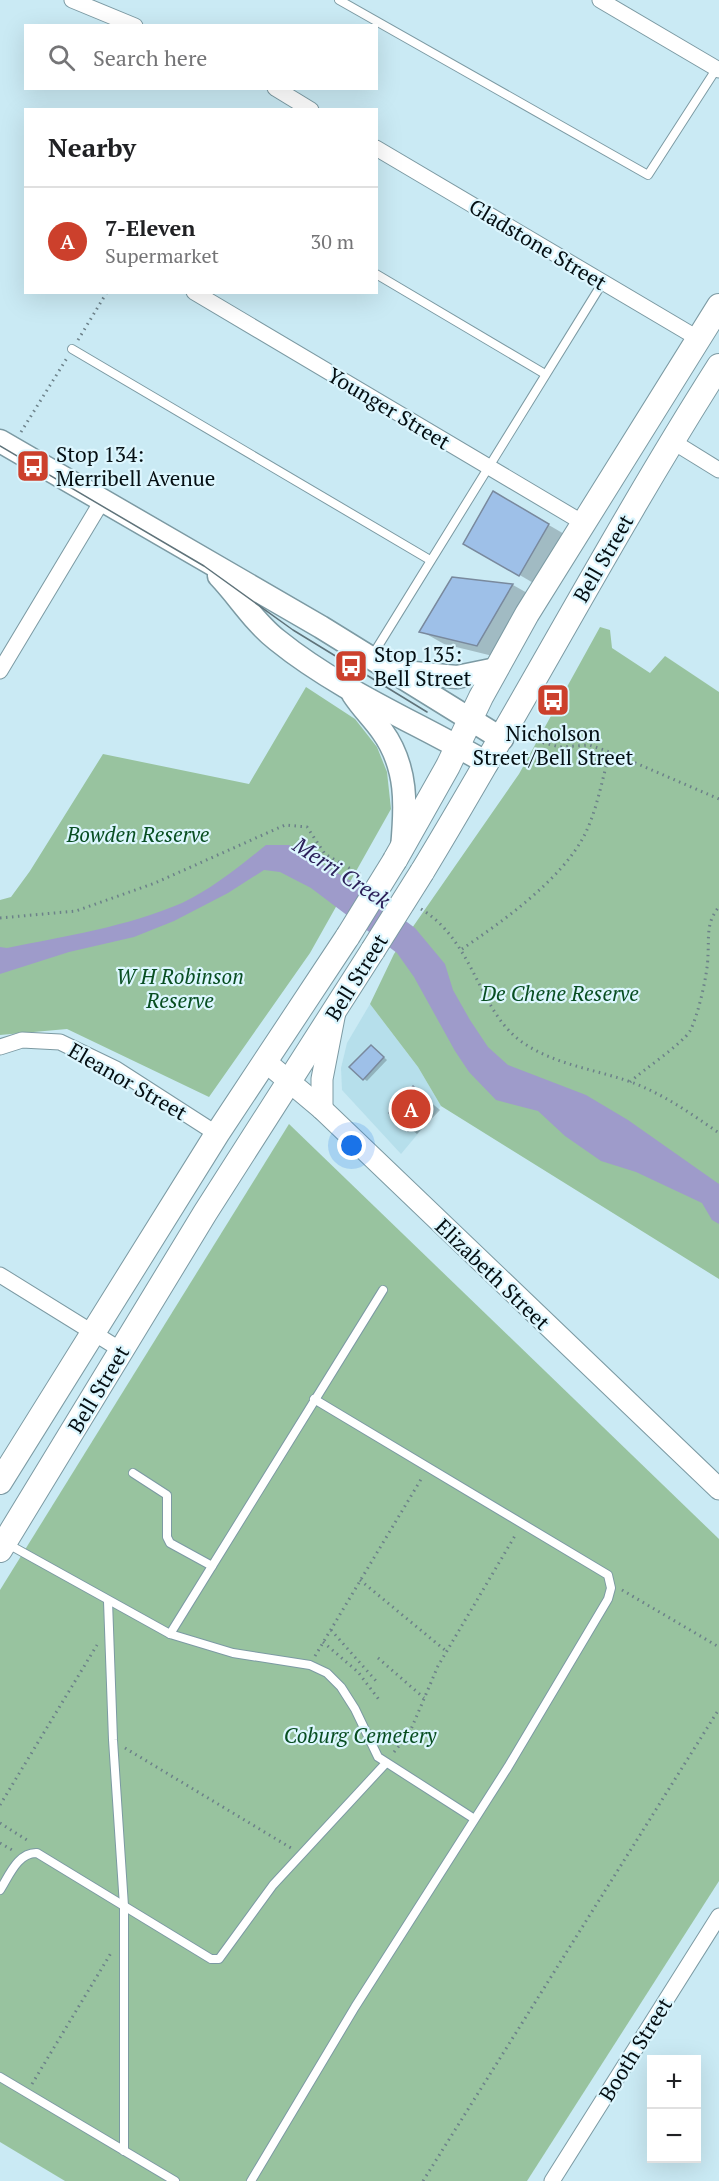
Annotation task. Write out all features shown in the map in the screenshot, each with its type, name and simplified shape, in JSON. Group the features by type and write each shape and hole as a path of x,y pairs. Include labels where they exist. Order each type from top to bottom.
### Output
{"highway":[{"name":"Bell Street","path":"0,1482 91,1332 217,1134 348,936 398,854 527,614 719,306"},
{"name":"Bell Street","path":"2,1546 121,1350 422,872 508,728 672,441 719,366"},
{"path":"527,614 561,632"}],"main road":[{"path":"5,445 371,657 471,719 508,728"},
{"path":"200,559 225,583 275,639 349,687 487,763"},
{"path":"393,671 457,677 496,669"},
{"path":"349,687 363,710 392,746 400,766 406,808 398,854"},
{"path":"322,1109 322,1079 335,1011"},
{"name":"Elizabeth Street","path":"266,1062 322,1109 719,1489"}],"street":[{"path":"72,0 130,24"},
{"path":"600,0 718,67"},
{"path":"278,90 307,108"},
{"name":"Gladstone Street","path":"378,149 699,339"},
{"name":"Younger Street","path":"197,294 585,524"},
{"path":"672,441 719,470"},
{"path":"0,671 102,501"},
{"name":"Eleanor Street","path":"0,1047 22,1040 60,1042 116,1069 217,1134"},
{"path":"0,1275 121,1350"},
{"name":"Booth Street","path":"552,2181 719,1916"}],"lane":[{"path":"339,0 648,176 718,67"},
{"path":"378,275 545,374"},
{"path":"371,657 603,282"},
{"path":"72,349 430,560"},
{"path":"170,1634 383,1290"},
{"path":"252,2181 473,1818 508,1767 608,1599 611,1583 608,1575 314,1399"},
{"path":"133,1473 166,1495 167,1537 170,1543 212,1566"},
{"path":"2,1546 170,1634 254,1658 310,1665 327,1673 341,1687 356,1709 373,1750 385,1763 473,1818"},
{"path":"108,1601 113,1740 124,1906 124,2151"},
{"path":"0,1890 24,1855 33,1853 211,1959 219,1959 273,1885 303,1855 385,1763"},
{"path":"0,2078 175,2181"}],"path":[{"path":"5,445 72,349 106,294"},
{"path":"508,728 560,747 589,745 610,752 719,799"},
{"path":"462,949 535,893 574,850 584,835 610,752"},
{"path":"630,1082 688,1034 695,1019 706,974 709,954 706,936 713,913 719,907"},
{"path":"310,1665 429,1468"},
{"path":"385,1763 409,1734 446,1651 522,1523"},
{"path":"360,1580 446,1651"},
{"path":"611,1583 719,1647"},
{"path":"331,1630 376,1681"},
{"path":"0,1805 100,1641 109,1635"},
{"path":"323,1642 358,1672 380,1701"},
{"path":"378,1658 424,1698"},
{"path":"423,2181 719,1709"},
{"path":"113,1740 303,1855"},
{"path":"0,1823 30,1841 33,1853"},
{"path":"27,2093 124,1932"}],"shaded area":[{"path":"266,845 289,845 356,884 415,928 445,964 453,990 488,1047 508,1065 586,1095 628,1120 719,1184 719,1224 712,1220 702,1203 636,1172 601,1161 565,1136 538,1111 496,1100 469,1072 414,977 397,953 311,888 280,872 264,870 228,893 174,921 134,937 69,952 0,974 0,947 7,948 96,930 182,903 226,877"},
{"path":"370,1004 418,1067 441,1106 401,1154 342,1090 341,1068 347,1043"}],"green space":[{"name":"De Chene Reserve","path":"600,627 610,630 612,648 650,673 665,656 719,692 719,1279 441,1106 418,1067 370,1004 394,954 519,774"},
{"path":"306,687 355,719 377,747 387,772 391,809 310,953 209,1097 67,1029 0,1035 0,900 11,897 30,871 103,754 249,784"},
{"name":"Coburg Cemetery","path":"289,1124 719,1539 719,1881 527,2181 65,2181 0,2142 0,1590"}],"building":[{"path":"493,491 549,524 519,576 463,544"},
{"path":"452,577 513,584 477,646 419,632"},
{"path":"371,1045 384,1057 363,1080 349,1067"},
{"path":"413,1086 432,1105 408,1131 389,1113"}],"tram line":[{"path":"0,446 204,566 293,630 427,712"}],"place":[{"name":"Stop 134: Merribell Avenue","path":"33,466"},
{"name":"Stop 135: Bell Street","path":"351,666"},
{"name":"Nicholson Street/Bell Street","path":"553,700"},
{"name":"7-Eleven","path":"411,1109"}],"park label":[{"name":"Bowden Reserve","path":"138,834"},
{"name":"W H Robinson Reserve","path":"180,988"}],"water label":[{"name":"Merri Creek","path":"342,872"}]}
